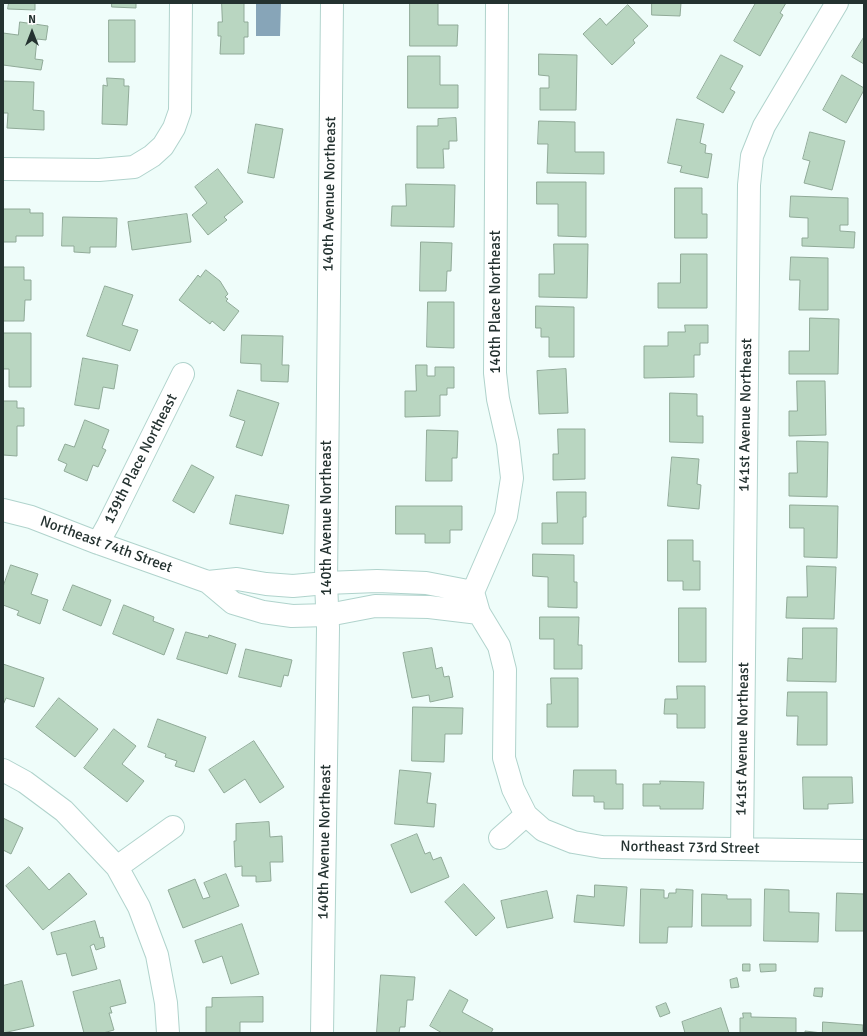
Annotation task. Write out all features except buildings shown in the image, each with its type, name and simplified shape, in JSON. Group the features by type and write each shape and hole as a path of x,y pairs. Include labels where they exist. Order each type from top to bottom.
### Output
{"street":[{"path":"3,169 99,170 134,166 152,156 163,146 174,128 180,111 181,3"},
{"name":"140th Avenue Northeast","path":"322,1033 328,615 326,583 332,3"},
{"name":"140th Place Northeast","path":"473,592 506,516 512,478 508,443 498,399 496,373 497,3"},
{"name":"141st Avenue Northeast","path":"742,849 749,185 752,156 764,126 837,3"},
{"name":"139th Place Northeast","path":"98,543 183,374"},
{"name":"Northeast 74th Street","path":"3,510 31,516 98,543 208,582 233,603 262,612 292,616 328,615 375,606 429,606 479,613"},
{"name":"Northeast 74th Street","path":"208,582 238,579 266,584 293,586 377,581 426,583 473,592"},
{"name":"Northeast 73rd Street","path":"473,592 479,613 499,646 505,670 504,758 513,789 526,815 542,830 573,842 602,847 864,851"},
{"path":"3,770 25,782 64,811 117,867 139,908 157,955 166,1003 168,1033"},
{"path":"500,838 526,815"},
{"path":"117,867 173,827"}],"water":[{"path":"256,3 281,3 280,36 256,36"}]}
